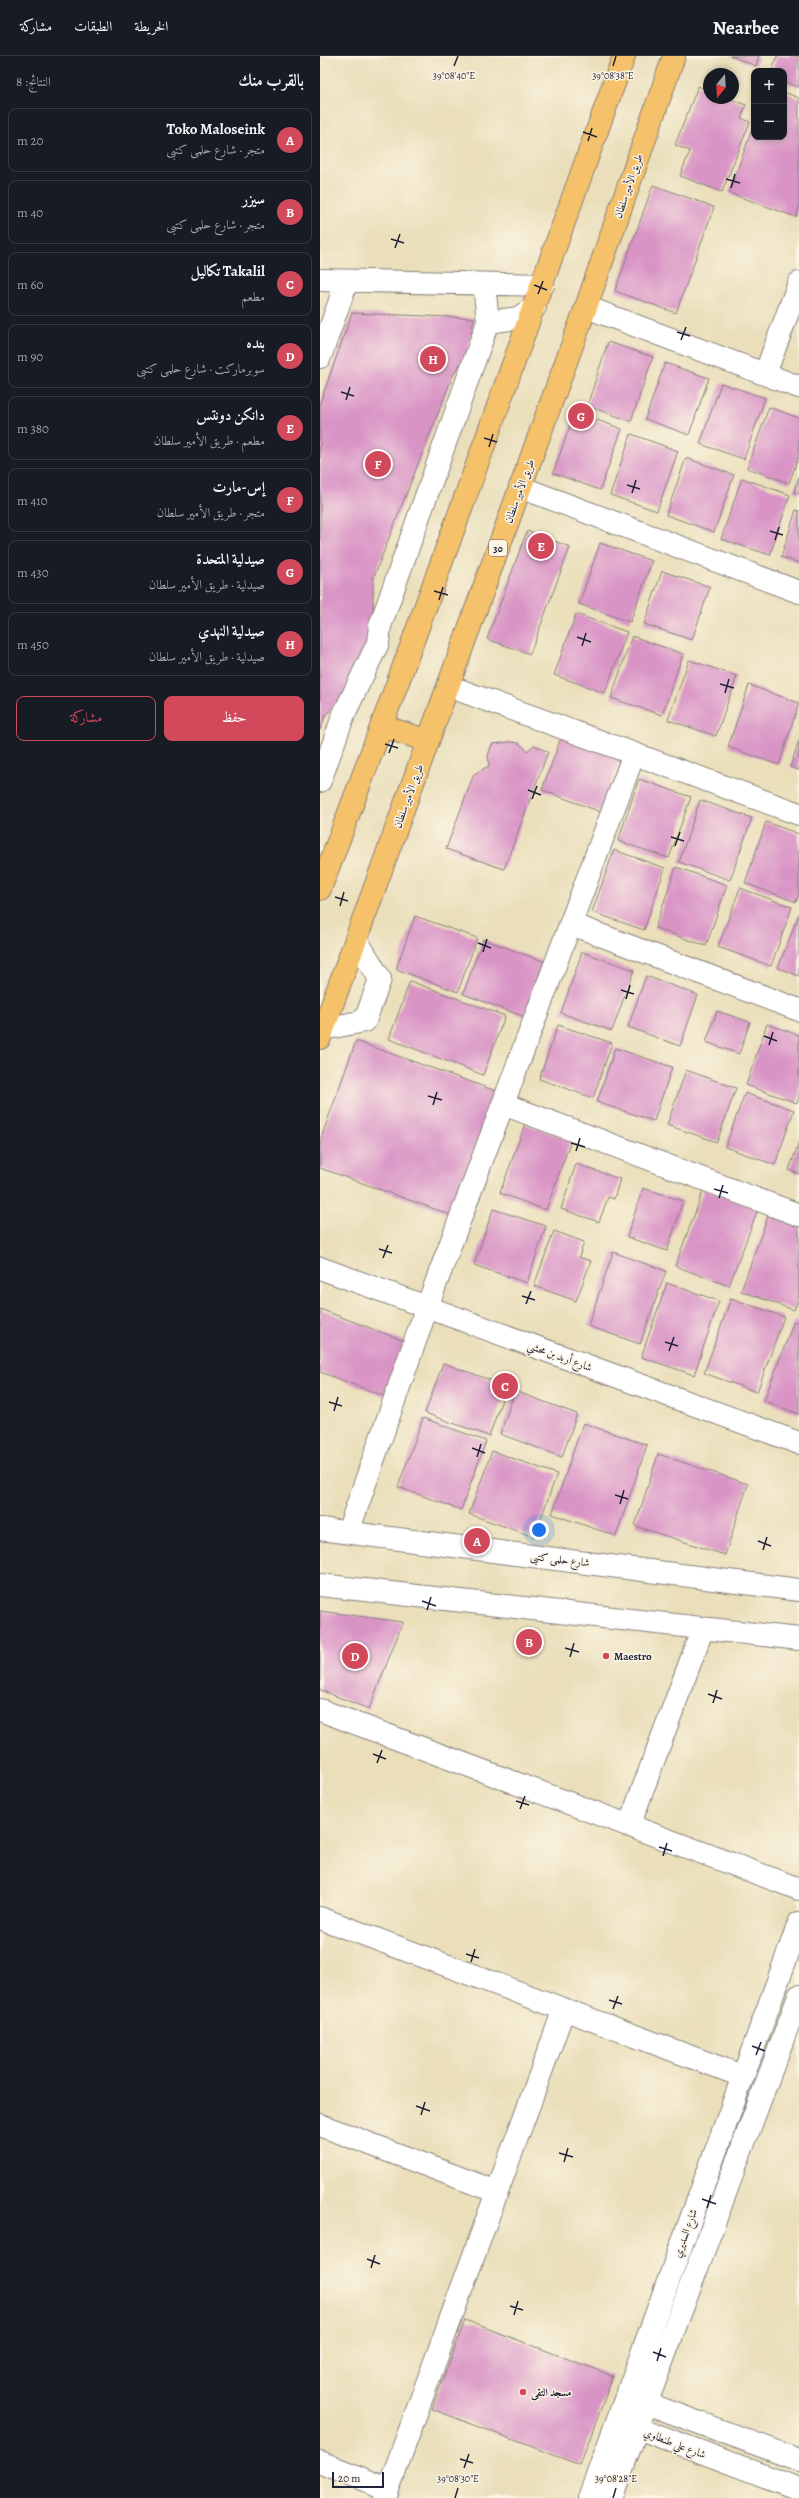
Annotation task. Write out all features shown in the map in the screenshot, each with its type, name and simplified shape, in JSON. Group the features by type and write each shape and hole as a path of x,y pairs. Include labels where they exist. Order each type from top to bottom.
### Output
{"main road":[{"path":"320,889 382,726 535,307 624,56"},
{"name":"طريق الأمير سلطان","path":"322,1034 586,307 674,56"},
{"path":"382,726 428,741"}],"street":[{"path":"320,280 543,285"},
{"path":"320,357 347,281"},
{"path":"765,374 799,283"},
{"path":"320,781 344,714 378,642 380,626 488,322 484,284"},
{"path":"488,322 518,318 535,307"},
{"path":"586,307 799,387"},
{"path":"520,487 799,592"},
{"path":"448,686 799,814"},
{"path":"348,1532 427,1307 634,754"},
{"path":"570,924 799,1010"},
{"path":"322,1034 365,1021 380,979 356,940"},
{"path":"503,1104 799,1215"},
{"name":"شارع أربد بن محشي","path":"320,1268 799,1443"},
{"name":"شارع حلمى كتبى","path":"320,1529 799,1590"},
{"path":"320,1585 799,1639"},
{"path":"629,1826 703,1628"},
{"path":"320,1710 799,1889"},
{"path":"320,1918 742,2076"},
{"name":"شارع السديري","path":"588,2498 622,2409 742,2076 799,1923"},
{"path":"611,2498 799,1996"},
{"path":"320,2462 386,2493 564,2009"},
{"path":"320,2125 496,2192"},
{"path":"622,2409 646,2403 799,2460"},
{"name":"شارع علي طنطاوي","path":"622,2409 638,2428 799,2489"}],"building":[{"path":"730,56 759,56 756,66"},
{"path":"777,56 799,56 799,87 787,83 787,68 773,68"},
{"path":"698,86 703,88 703,104 739,104 739,102 746,105 741,118 750,122 722,192 680,176 690,151 675,145"},
{"path":"787,93 799,98 799,208 796,217 729,193 751,132 751,140 787,140"},
{"path":"653,185 714,207 676,313 615,291"},
{"path":"352,313 474,318 468,352 453,375 373,579 373,627 368,650 342,698 325,716 320,730 320,403"},
{"path":"608,342 653,357 631,421 587,406"},
{"path":"665,363 709,378 689,435 645,419"},
{"path":"721,383 765,398 744,459 700,444"},
{"path":"769,407 799,418 799,456 789,483 747,468"},
{"path":"575,412 622,429 600,490 553,473"},
{"path":"631,434 678,451 657,511 610,495"},
{"path":"686,458 734,475 714,532 666,515"},
{"path":"799,477 799,494 794,492"},
{"path":"742,478 790,495 770,555 721,539"},
{"path":"796,510 799,511 799,563 781,557"},
{"path":"527,531 570,547 530,654 487,639"},
{"path":"600,543 652,561 630,622 579,604"},
{"path":"662,571 710,587 692,640 644,624"},
{"path":"576,614 627,632 605,693 554,675"},
{"path":"632,636 683,654 662,715 611,698"},
{"path":"689,660 737,676 716,736 668,720"},
{"path":"749,685 799,703 779,765 728,747"},
{"path":"562,735 621,756 601,812 542,790"},
{"path":"799,741 799,770 790,767"},
{"path":"510,742 519,743 527,751 534,745 548,752 504,869 446,849 474,774 489,766 488,756 492,744"},
{"path":"639,779 691,797 669,858 618,841"},
{"path":"700,800 752,818 730,880 679,862"},
{"path":"766,822 799,834 799,893 796,902 745,883"},
{"path":"614,850 665,868 644,930 592,912"},
{"path":"676,867 727,885 706,946 655,928"},
{"path":"740,888 792,907 771,966 718,947"},
{"path":"799,914 799,976 778,968"},
{"path":"415,916 477,938 458,992 396,969"},
{"path":"483,939 548,963 528,1018 463,994"},
{"path":"582,952 634,970 612,1031 561,1013"},
{"path":"646,976 698,995 680,1046 628,1027"},
{"path":"410,981 505,1016 483,1075 389,1039"},
{"path":"717,1011 750,1022 739,1054 706,1042"},
{"path":"767,1024 799,1035 799,1097 797,1103 746,1085"},
{"path":"558,1025 612,1043 593,1098 539,1079"},
{"path":"356,1041 496,1091 451,1215 320,1168 320,1141"},
{"path":"615,1048 672,1067 654,1121 597,1102"},
{"path":"686,1070 736,1088 717,1142 667,1125"},
{"path":"745,1093 794,1110 775,1165 725,1147"},
{"path":"525,1124 571,1140 546,1210 500,1193"},
{"path":"799,1142 799,1174 789,1170"},
{"path":"576,1164 620,1179 614,1199 608,1197 599,1222 561,1209"},
{"path":"643,1188 683,1201 667,1251 627,1237"},
{"path":"704,1189 758,1209 729,1286 675,1266"},
{"path":"493,1209 546,1226 527,1283 474,1265"},
{"path":"769,1213 799,1224 799,1298 794,1310 741,1291"},
{"path":"554,1231 584,1242 579,1257 591,1261 576,1301 534,1286"},
{"path":"613,1252 666,1271 640,1344 588,1326"},
{"path":"667,1283 719,1301 694,1375 641,1357"},
{"path":"731,1298 784,1317 757,1392 704,1373"},
{"path":"320,1309 407,1342 387,1397 320,1372"},
{"path":"794,1321 799,1323 799,1414 764,1401"},
{"path":"443,1363 507,1386 489,1436 425,1413"},
{"path":"515,1391 577,1414 562,1457 500,1434"},
{"path":"423,1418 486,1441 461,1510 398,1487"},
{"path":"583,1423 647,1445 616,1536 552,1514"},
{"path":"492,1451 557,1474 534,1537 469,1514"},
{"path":"658,1454 748,1484 725,1555 635,1526"},
{"path":"320,1611 403,1622 369,1709 320,1690"},
{"name":"مسجد التقى","path":"465,2320 613,2376 580,2465 432,2409"}],"place":[{"name":"صيدلية النهدي","path":"433,359"},
{"name":"صيدلية المتحدة","path":"581,416"},
{"name":"إس-مارت","path":"378,464"},
{"name":"دانكن دونتس","path":"541,546"},
{"name":"Takalil تكاليل","path":"505,1386"},
{"name":"Toko Maloseink","path":"477,1541"},
{"name":"سيزر","path":"529,1642"},
{"name":"بنده","path":"355,1656"},
{"name":"Maestro","path":"606,1656"},
{"name":"مسجد التقى","path":"523,2392"}]}
